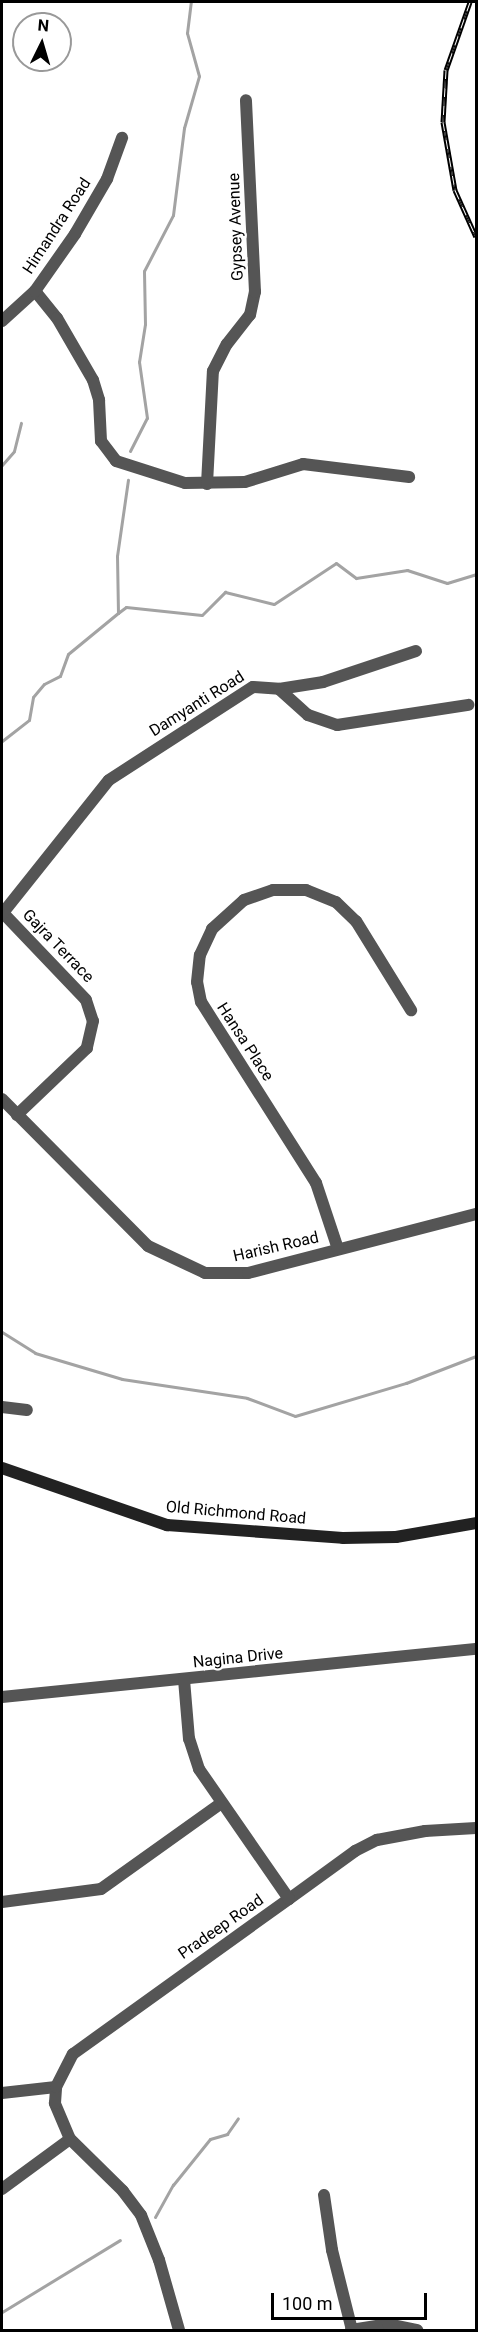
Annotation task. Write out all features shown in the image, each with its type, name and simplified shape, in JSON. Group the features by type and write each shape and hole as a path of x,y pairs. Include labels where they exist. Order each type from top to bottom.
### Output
{"street":[{"name":"Gypsey Avenue","path":"207,484 213,371 227,344 250,315 255,292 246,100"},
{"name":"Himandra Road","path":"2,321 35,291 92,206 117,157 122,138"},
{"path":"35,291 57,318 93,380 99,400 101,441 109,456 150,474 185,483 245,482 303,464 409,477"},
{"name":"Damyanti Road","path":"2,913 109,780 253,687 279,689 322,682 416,651"},
{"path":"279,689 308,715 337,725 468,705"},
{"name":"Hansa Place","path":"338,1249 316,1183 201,1002 197,982 200,955 220,918 244,900 273,890 306,890 336,902 356,921 411,1010"},
{"name":"Gajra Terrace","path":"2,913 86,1000 93,1022 87,1048 17,1115"},
{"name":"Harish Road","path":"2,1099 148,1246 191,1268 222,1274 248,1273 477,1214"},
{"path":"2,1407 27,1410"},
{"name":"Old Richmond Road","path":"2,1468 166,1526 343,1538 396,1537 477,1523"},
{"name":"Nagina Drive","path":"2,1697 477,1649"},
{"name":"Pradeep Road","path":"56,2087 73,2054 89,2040 289,1899 220,1804 193,1756 184,1680"},
{"path":"2,1902 102,1889 220,1804"},
{"path":"289,1899 355,1851 377,1840 425,1831 477,1828"},
{"path":"2,2093 56,2087 58,2116 70,2139 123,2191 141,2215 159,2260 179,2331"},
{"path":"2,2188 70,2139"},
{"path":"324,2195 332,2250 352,2330 388,2324 417,2331"}],"waterway":[{"path":"130,451 147,418 139,362 145,324 144,271 173,215 184,128 199,76 187,33 191,2"},
{"path":"2,465 14,451 21,423"},
{"path":"2,741 29,720 33,697 44,684 60,676 68,654 118,613 117,556 128,480"},
{"path":"118,613 126,607 202,615 225,592 274,604 336,563 356,578 407,570 447,583 476,574"},
{"path":"2,1332 35,1353 122,1379 247,1398 295,1416 406,1383 476,1356"},
{"path":"155,2217 173,2185 210,2139 227,2134 238,2118"},
{"path":"2,2312 120,2240"}],"railway":[{"path":"470,2 446,70 443,122 455,190 476,237"}]}
